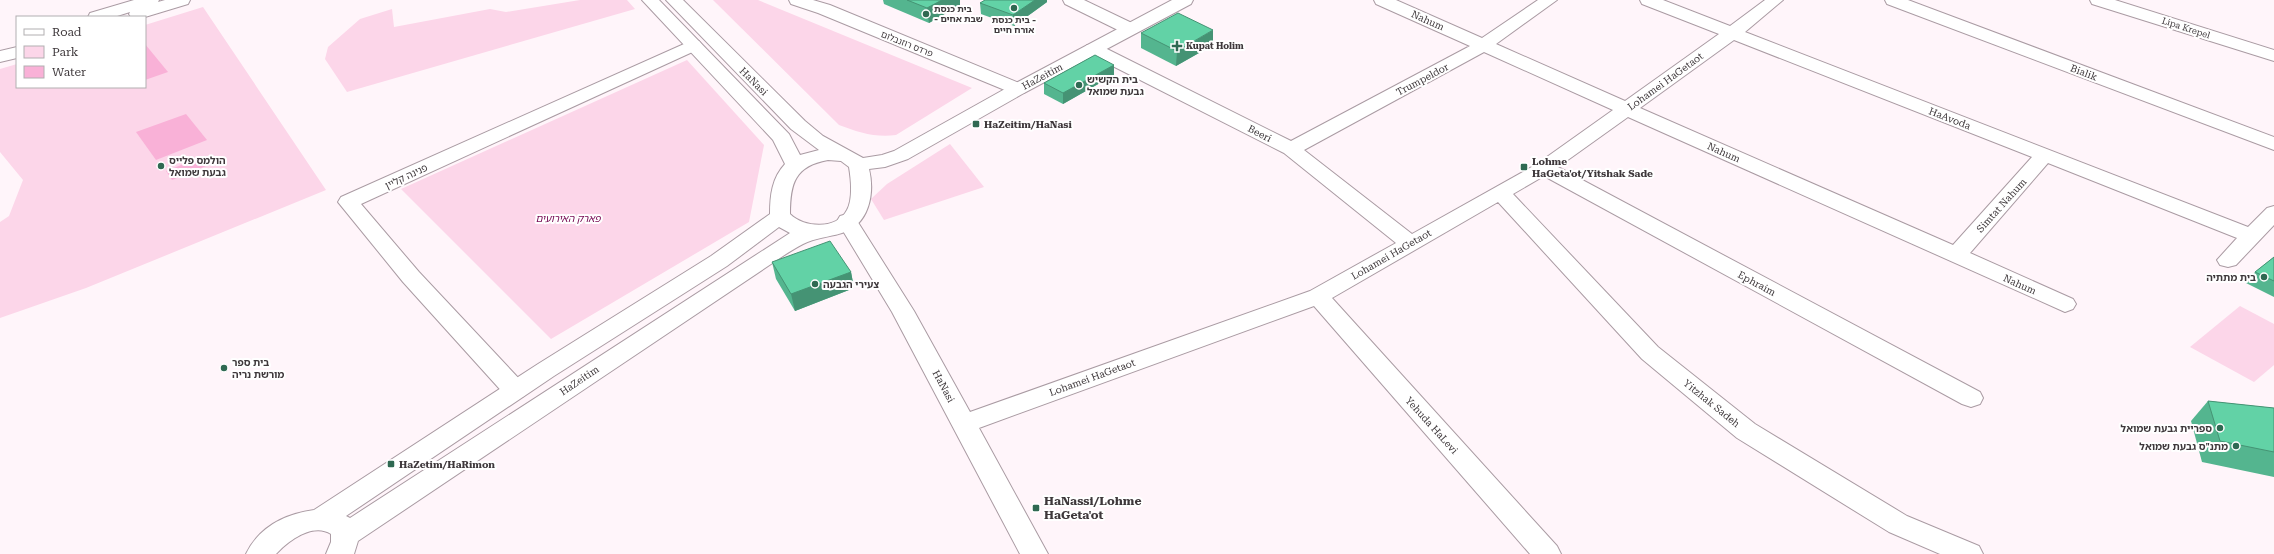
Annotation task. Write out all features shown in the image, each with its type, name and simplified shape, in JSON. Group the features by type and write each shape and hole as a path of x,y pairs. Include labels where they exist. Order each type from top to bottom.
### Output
{"street":[{"path":"99,16 151,0"},
{"path":"131,16 182,0"},
{"name":"HaNasi","path":"650,0 782,138 795,164"},
{"name":"HaNasi","path":"674,0 792,120 816,140 841,155"},
{"name":"פרדס רוזנבלום","path":"797,0 819,7 1018,89"},
{"path":"1071,0 1130,29"},
{"name":"HaZeitim","path":"859,164 885,161 901,155 1018,89 1185,0"},
{"name":"Nahum","path":"1382,0 2065,304"},
{"name":"Trumpeldor","path":"1291,149 1484,46 1548,0"},
{"name":"HaAvoda","path":"1648,0 2252,236"},
{"name":"Lohamei HaGetaot","path":"964,424 1318,296 1544,168 1732,33 1775,0"},
{"name":"Bialik","path":"1893,0 2274,144"},
{"name":"Lipa Krepel","path":"2098,0 2274,56"},
{"path":"2147,16 2159,0"},
{"path":"0,46 16,41"},
{"name":"פנינה קליין","path":"515,390 411,277 348,202 693,45"},
{"name":"Beeri","path":"1093,49 1291,149 1410,243"},
{"path":"0,57 16,52"},
{"path":"816,155 841,155 851,158 859,164 862,171 858,209 847,221 830,230 816,232 792,228 784,223 780,216 786,178 789,171 795,164 816,155"},
{"name":"HaZeitim","path":"860,190 901,155"},
{"name":"Simtat Nahum","path":"1956,255 2045,156"},
{"name":"Ephraim","path":"1544,168 1971,398"},
{"name":"Yitzhak Sadeh","path":"1500,192 1650,353 1746,430 1898,524 1969,554"},
{"path":"2228,260 2274,213"},
{"path":"321,519 515,390 719,261 780,216"},
{"name":"HaNasi","path":"847,221 903,311 1034,554"},
{"name":"HaZeitim","path":"343,545 766,257 795,240 816,232"},
{"name":"Yehuda HaLevi","path":"1318,296 1547,554"},
{"path":"260,554 268,542 280,533 307,521 321,519 333,521 342,526 343,545"}],"green space":[{"path":"580,0 627,0 635,9 347,92 325,59 328,47 360,19 392,9 394,27 490,9 506,12"},
{"path":"713,0 758,0 972,88 896,135 881,136 853,130 839,125"},
{"name":"הולמס פלייס גבעת שמואל","path":"203,7 326,190 86,288 0,318 0,222 9,216 23,180 0,152 0,69 16,64 16,88 146,88 146,25"},
{"name":"פארק האירועים","path":"687,60 764,145 749,222 551,339 401,189"},
{"path":"950,144 984,187 884,220 871,199 887,184"},
{"path":"2240,306 2274,324 2274,365 2254,382 2190,347"}],"water":[{"path":"146,45 168,72 146,80"},
{"path":"186,114 207,140 156,160 136,132"},
{"path":"204,156 211,164 172,180 166,171"}],"building":[{"path":"907,0 942,0 927,8"},
{"path":"985,0 1035,0 1013,15 980,3"},
{"path":"1178,13 1213,30 1177,51 1141,33"},
{"path":"1095,55 1114,65 1063,93 1044,83"},
{"path":"830,241 851,272 791,294 772,262"},
{"path":"2274,257 2274,281 2255,272"},
{"path":"2208,401 2274,408 2274,452 2220,441"}],"place":[{"name":"בית כנסת - אורח חיים","path":"1014,8"},
{"name":"בית כנסת - שבת אחים","path":"926,14"},
{"name":"Kupat Holim","path":"1177,46"},
{"name":"בית הקשיש גבעת שמואל","path":"1079,85"},
{"name":"HaZeitim/HaNasi","path":"976,124"},
{"name":"הולמס פלייס גבעת שמואל","path":"161,166"},
{"name":"Lohme HaGeta'ot/Yitshak Sade","path":"1524,167"},
{"name":"בית מתתיה","path":"2264,277"},
{"name":"צעירי הגבעה","path":"815,284"},
{"name":"בית ספר מורשת נריה","path":"224,368"},
{"name":"ספריית גבעת שמואל","path":"2220,428"},
{"name":"מתנ\"ס גבעת שמואל","path":"2236,446"},
{"name":"HaZetim/HaRimon","path":"391,464"},
{"name":"HaNassi/Lohme HaGeta'ot","path":"1036,508"}]}
